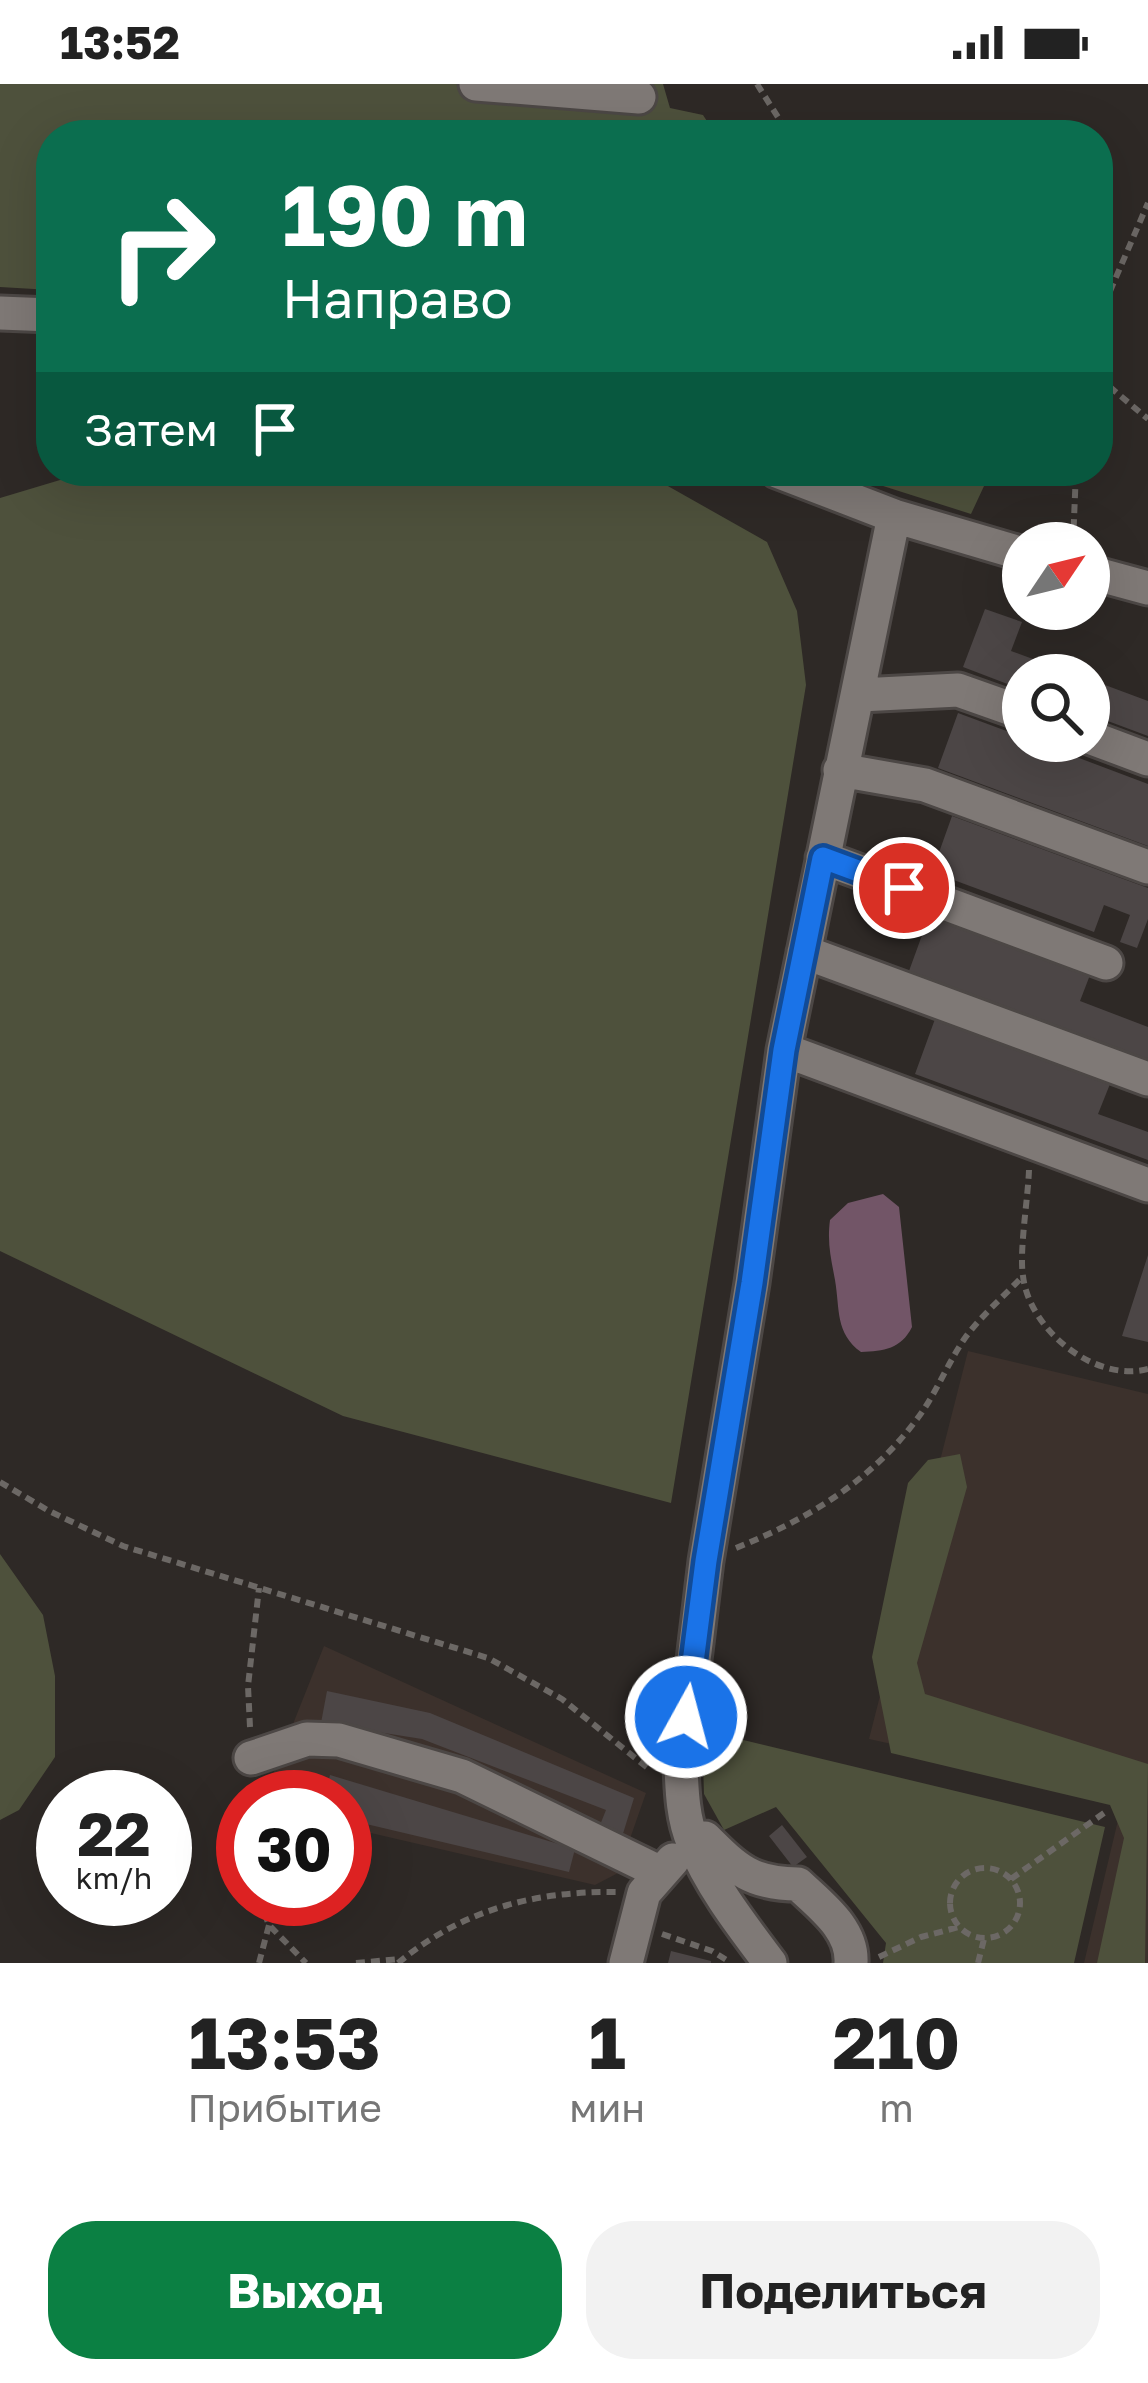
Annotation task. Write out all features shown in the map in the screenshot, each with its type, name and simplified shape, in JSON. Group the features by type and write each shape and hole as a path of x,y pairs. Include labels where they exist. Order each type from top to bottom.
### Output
{"street":[{"path":"476,84 639,98"},
{"path":"0,313 36,314"},
{"path":"816,486 894,516 1002,548"},
{"path":"770,1963 743,1928 687,1821 686,1717 784,1050 894,516"},
{"path":"1110,578 1148,588"},
{"path":"860,695 958,690 1002,706"},
{"path":"1110,745 1148,759"},
{"path":"840,770 925,784 1148,867"},
{"path":"823,858 1106,963"},
{"path":"804,952 1148,1079"},
{"path":"784,1050 1148,1185"},
{"path":"251,1758 307,1739 339,1740 463,1776 646,1897"},
{"path":"626,1963 646,1897 687,1821"},
{"path":"687,1821 738,1870 770,1884 798,1884 834,1918 852,1946 851,1963"}],"path":[{"path":"757,84 781,120"},
{"path":"1113,284 1148,203"},
{"path":"1113,390 1148,419"},
{"path":"1074,522 1075,486"},
{"path":"1029,1141 1022,1276 1038,1314 1063,1346 1099,1365 1137,1372 1148,1369"},
{"path":"706,1561 792,1525 840,1496 879,1463 919,1417 965,1338 1022,1276"},
{"path":"0,1482 123,1546 488,1658 562,1699 640,1759 687,1821"},
{"path":"251,1758 248,1686 259,1588"},
{"path":"1011,1879 1104,1813"},
{"path":"867,1963 921,1936 959,1927 984,1939 998,1936 1017,1918 1021,1904 1011,1879 986,1868 961,1877 950,1902 959,1927"},
{"path":"356,1963 400,1960 460,1921 514,1900 581,1892 646,1897 730,1963"},
{"path":"260,1963 269,1926"},
{"path":"271,1926 306,1963"},
{"path":"978,1963 984,1939"}],"shaded area":[{"path":"883,1194 899,1207 912,1327 891,1347 861,1352 840,1320 830,1220 848,1203"},
{"path":"968,1351 1148,1394 1148,1963 1084,1963 1124,1795 869,1739"},
{"path":"324,1646 646,1793 618,1873 595,1885 372,1833 372,1770 275,1770"}],"green space":[{"path":"0,84 663,84 670,108 703,115 706,120 36,120 36,289 0,287"},
{"path":"40,486 668,486 767,542 797,611 806,685 671,1503 343,1416 0,1251 0,498"},
{"path":"883,486 984,486 971,514"},
{"path":"960,1454 967,1487 917,1663 925,1694 1148,1764 1145,1963 1097,1963 1124,1838 1110,1805 891,1753 872,1657 908,1483 928,1460"},
{"path":"0,1554 43,1615 55,1676 55,1757 46,1770 36,1770 36,1785 19,1810 0,1820"},
{"path":"702,1730 1105,1827 1074,1963 883,1963 886,1943 776,1807 724,1830 704,1794"}],"building":[{"path":"985,609 1002,615 1002,630 1019,630 1011,651 1019,654 1002,654 1002,682 963,667"},
{"path":"1110,687 1148,701 1148,736 1110,722"},
{"path":"958,713 1002,729 1002,762 1090,762 1148,784 1148,846 938,768"},
{"path":"952,816 1148,888 1148,919 1137,948 1120,942 1130,915 1104,905 1094,932 932,872"},
{"path":"929,916 1090,975 1080,1001 1148,1027 1148,1060 909,971"},
{"path":"935,1019 1110,1084 1098,1114 1148,1132 1148,1160 915,1074"},
{"path":"1148,1255 1148,1342 1122,1336"},
{"path":"327,1691 430,1713 634,1798 621,1840 598,1830 606,1810 422,1739 321,1723"},
{"path":"372,1788 575,1849 569,1872 372,1825"},
{"path":"782,1825 807,1857 793,1867 769,1836"},
{"path":"671,1951 711,1961 711,1963 668,1963"}],"route":[{"path":"686,1717 784,1050 823,858 904,888"}]}
